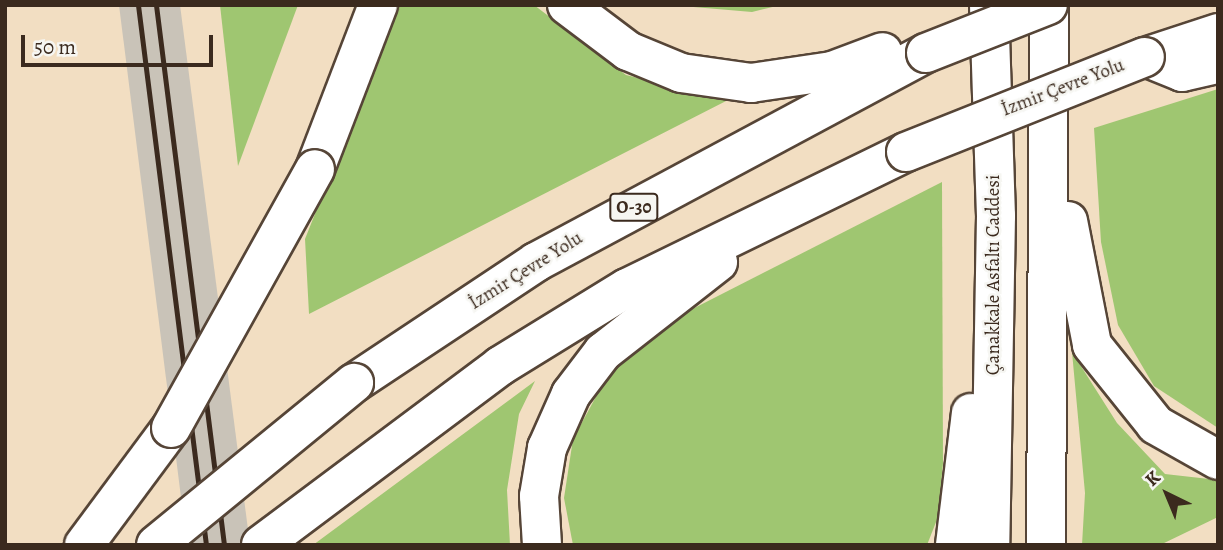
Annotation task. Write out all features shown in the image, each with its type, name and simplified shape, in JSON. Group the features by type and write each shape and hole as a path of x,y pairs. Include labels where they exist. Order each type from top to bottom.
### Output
{"highway":[{"path":"84,545 171,428 315,169 378,5"},
{"path":"567,5 628,51 681,73 751,83 832,71 891,49 926,53"},
{"name":"Çanakkale Asfaltı Caddesi","path":"989,5 996,216 990,545"},
{"path":"1046,545 1049,5"},
{"name":"İzmir Çevre Yolu","path":"156,545 355,383 536,262 926,53 1049,5"},
{"name":"İzmir Çevre Yolu","path":"261,545 387,446 626,288 906,152 1145,57 1218,33"},
{"path":"1145,57 1182,72 1218,64"},
{"path":"1050,77 1073,263 1092,345 1156,425 1218,460"},
{"path":"542,545 539,496 547,449 571,394 603,352 781,214"},
{"path":"955,545 996,216"}],"shaded area":[{"path":"119,5 180,5 250,545 187,545"}],"green space":[{"path":"220,5 298,5 238,166"},
{"path":"398,5 534,5 626,75 728,100 309,314 305,239"},
{"path":"670,5 781,5 752,12"},
{"path":"1218,89 1218,428 1154,386 1118,325 1101,242 1094,128"},
{"path":"942,182 943,463 938,517 927,545 573,545 564,498 573,439 611,369 665,323"},
{"path":"1072,352 1117,423 1165,474 1218,480 1218,517 1160,545 1082,545 1085,493"},
{"path":"535,381 519,414 507,490 510,545 313,545"}],"railway":[{"path":"138,5 206,545"},
{"path":"156,5 224,545"}]}
